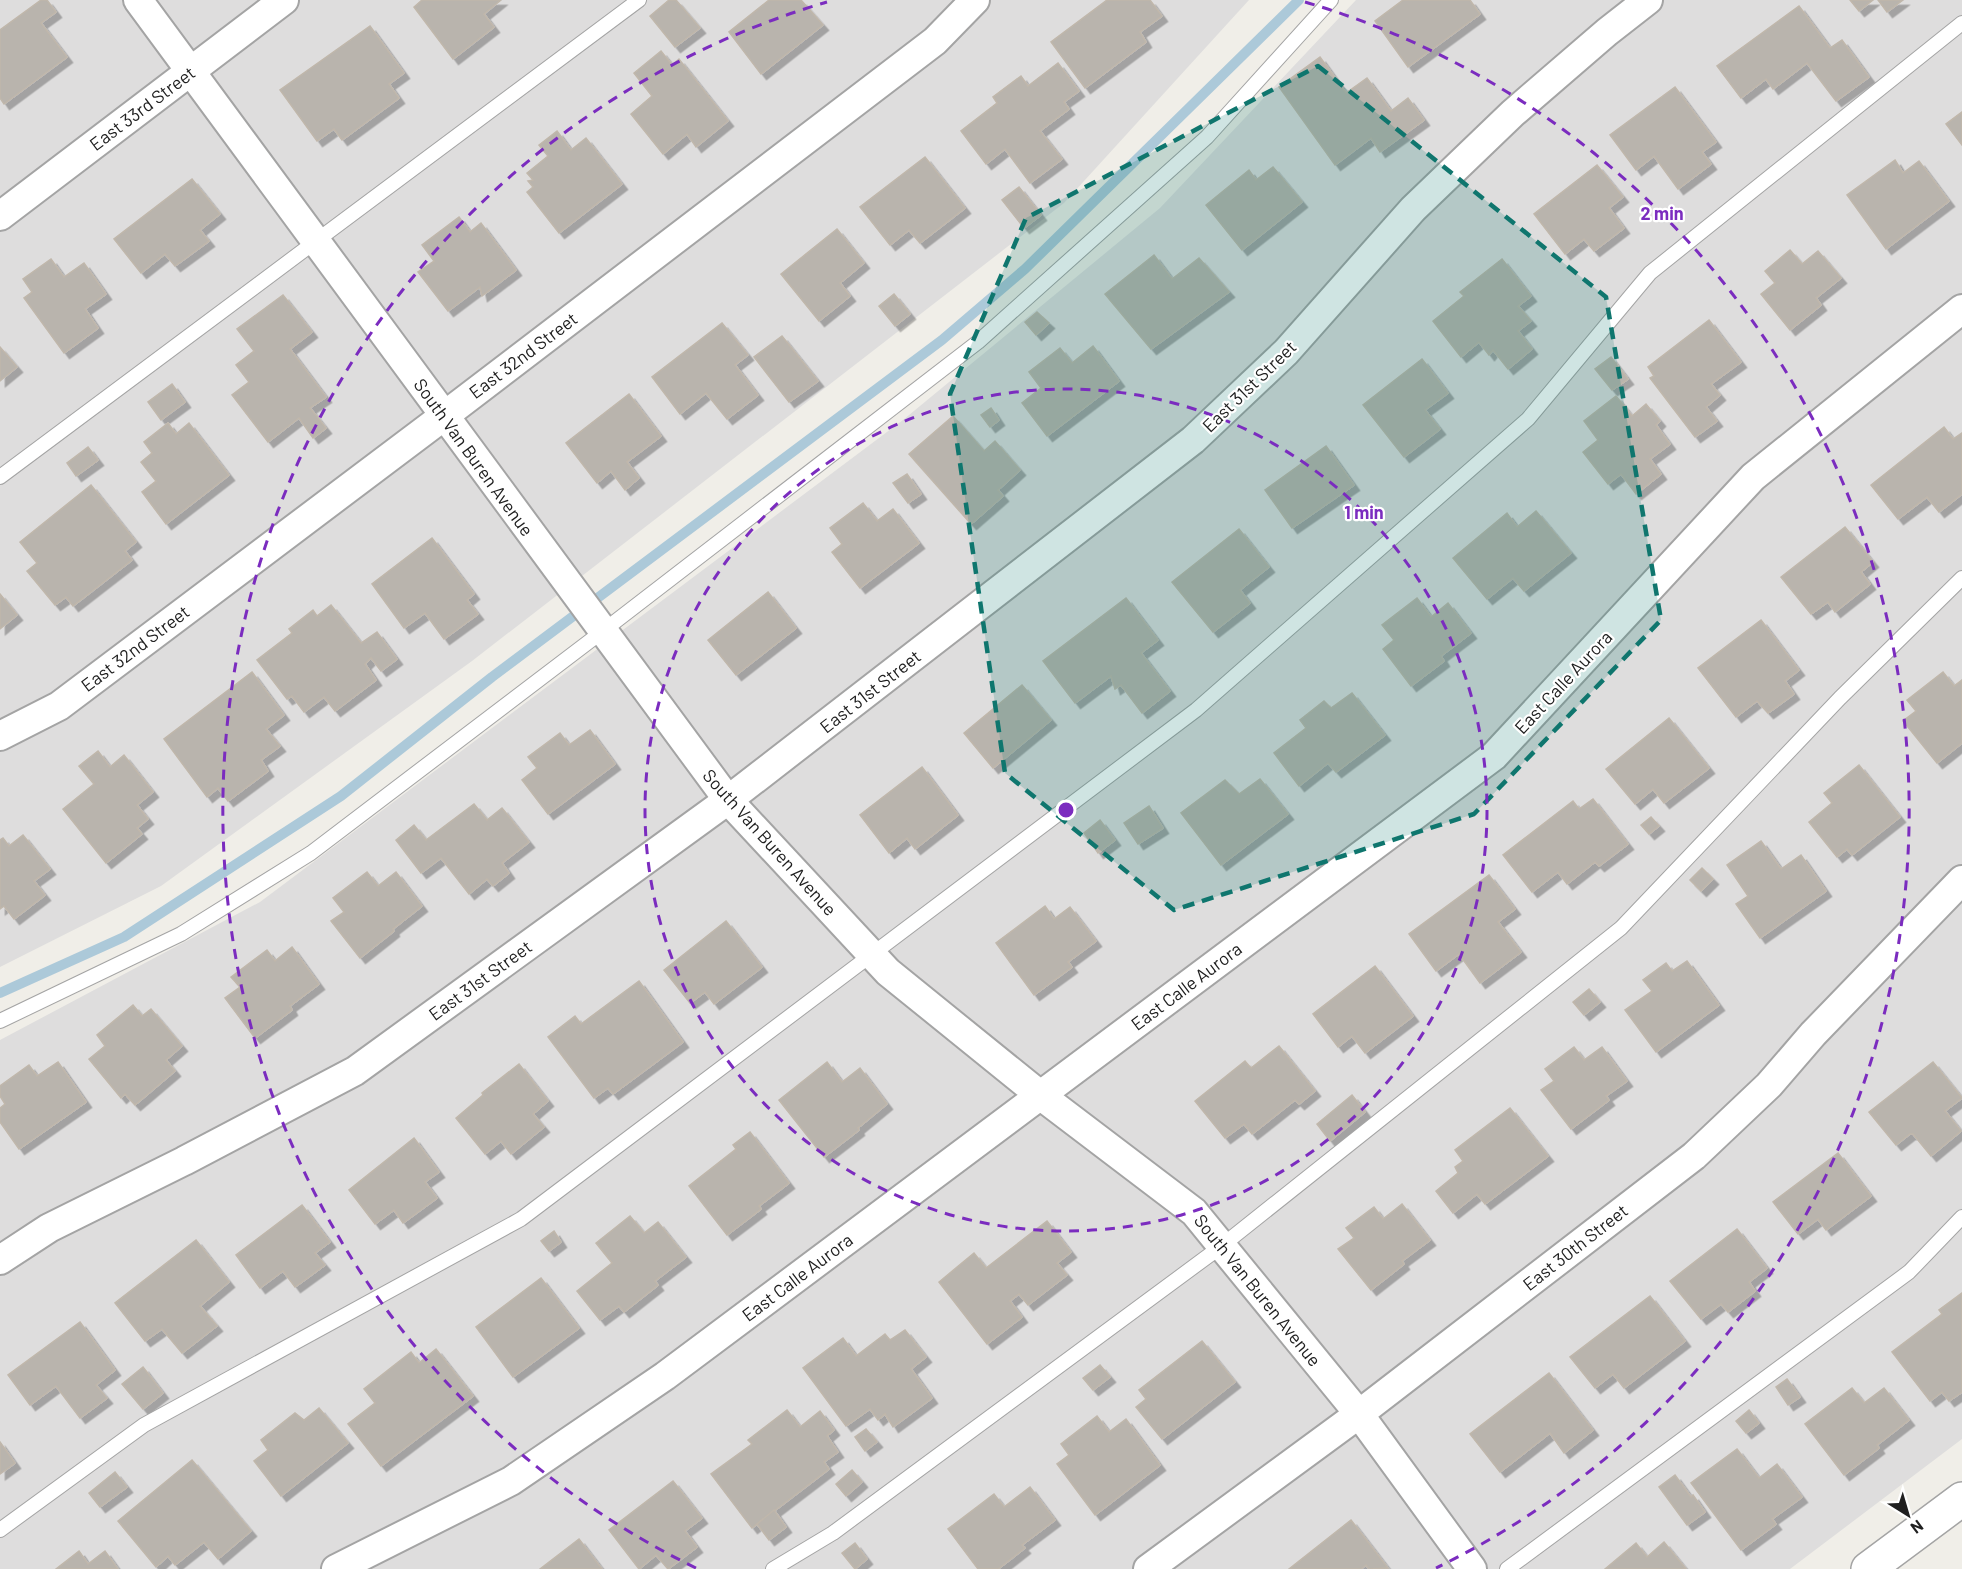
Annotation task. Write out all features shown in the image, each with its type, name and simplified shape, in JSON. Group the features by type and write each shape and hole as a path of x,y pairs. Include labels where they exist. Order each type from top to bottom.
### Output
{"street":[{"name":"South Van Buren Avenue","path":"138,0 728,800 897,979 1040,1095 1194,1212 1359,1414 1472,1569"},
{"name":"East 33rd Street","path":"0,216 284,0"},
{"name":"East 32nd Street","path":"0,736 59,706 444,416 935,41 975,0"},
{"name":"East 31st Street","path":"0,1260 49,1228 184,1161 355,1071 728,800 1193,440 1286,352 1413,209 1513,113 1648,0"},
{"name":"East Calle Aurora","path":"336,1569 511,1481 665,1376 1494,756 1753,477 1962,309"},
{"name":"East 30th Street","path":"1148,1569 1359,1414 1694,1156 1769,1085 1813,1034 1962,880"},
{"path":"1868,1569 1962,1499"}],"lane":[{"path":"0,477 639,0"},
{"path":"0,1020 181,934 312,854 978,342 1207,136 1332,0"},
{"path":"0,1530 144,1425 521,1219 1196,711 1528,418 1650,273 1962,23"},
{"path":"773,1569 833,1533 1222,1245 1621,928 1840,698 1962,578"},
{"path":"1507,1569 1909,1272 1962,1217"}],"highlighted area":[{"path":"1318,66 1606,297 1661,620 1474,814 1174,910 1005,773 950,394 1026,218"}],"shaded area":[{"path":"0,0 1249,0 1064,203 472,661 161,886 0,967"},
{"path":"1356,0 1962,0 1962,1439 1790,1569 0,1569 0,1040 260,902 903,420 1160,208"}],"building":[{"path":"41,0 47,0 56,12 41,23 67,57 4,104 0,98 0,30"},
{"path":"422,0 501,0 484,14 494,27 453,59 414,7"},
{"path":"669,0 676,0 700,28 675,47 650,16"},
{"path":"769,0 801,0 823,25 761,74 729,32"},
{"path":"1107,0 1150,0 1162,16 1140,32 1146,42 1085,88 1051,42"},
{"path":"1403,0 1470,0 1480,14 1408,67 1375,21"},
{"path":"1850,0 1873,0 1859,11"},
{"path":"1878,0 1903,0 1887,12"},
{"path":"1799,6 1830,48 1842,40 1869,77 1836,101 1807,63 1773,89 1766,79 1741,98 1717,66"},
{"path":"370,26 404,73 389,84 399,98 342,140 334,129 317,141 280,90"},
{"path":"661,51 672,65 679,59 728,121 696,147 687,134 663,154 631,114 652,96 634,73"},
{"path":"1320,57 1346,93 1367,78 1391,111 1408,98 1424,120 1380,152 1371,138 1335,165 1279,87"},
{"path":"1058,63 1079,91 1064,102 1069,109 1040,131 1062,159 1030,183 1005,149 986,164 961,131 997,103 993,97 1021,76 1028,86"},
{"path":"1675,87 1716,142 1702,152 1711,164 1678,189 1654,156 1636,170 1610,135"},
{"path":"1962,112 1962,145 1946,124"},
{"path":"557,131 571,150 586,138 622,184 559,233 527,192 533,187 528,181 533,180 527,173 548,156 539,145"},
{"path":"925,157 965,208 920,243 909,230 890,245 860,207"},
{"path":"1895,160 1903,173 1919,161 1949,201 1886,249 1847,195"},
{"path":"1597,165 1623,197 1609,208 1624,228 1594,251 1584,239 1565,254 1534,214"},
{"path":"1273,167 1302,202 1242,250 1206,205 1249,170 1256,180"},
{"path":"192,179 220,214 200,230 209,241 175,266 165,254 141,273 114,239"},
{"path":"1019,187 1041,215 1024,228 1002,200"},
{"path":"459,217 470,232 481,223 516,270 482,296 480,287 448,311 418,272 434,261 422,245"},
{"path":"837,229 864,263 840,283 850,296 819,321 781,274"},
{"path":"1790,250 1802,264 1818,251 1841,278 1816,298 1821,305 1790,330 1761,294 1775,283 1765,271"},
{"path":"1154,255 1172,279 1199,258 1229,292 1151,349 1105,294"},
{"path":"51,259 64,277 84,263 106,294 85,309 98,328 64,353 24,298 32,292 23,279"},
{"path":"1502,259 1531,296 1518,306 1531,321 1518,331 1532,349 1508,369 1493,350 1489,355 1479,342 1461,357 1433,321 1464,296 1460,292"},
{"path":"894,294 910,314 895,326 879,306"},
{"path":"283,295 312,332 290,349 326,397 310,408 326,428 313,438 299,418 268,442 232,395 249,382 236,365 254,351 237,329"},
{"path":"1037,312 1049,323 1036,335 1025,322"},
{"path":"1709,320 1741,362 1711,384 1720,395 1706,407 1717,421 1695,437 1650,378 1654,376 1648,367"},
{"path":"722,323 748,355 735,365 758,395 727,419 706,393 680,414 652,377"},
{"path":"782,336 818,381 789,402 754,357"},
{"path":"1093,346 1119,381 1047,436 1022,403 1041,388 1029,372 1060,348 1072,363"},
{"path":"0,347 17,367 0,381"},
{"path":"1611,357 1628,379 1612,390 1595,369"},
{"path":"1422,359 1448,393 1425,410 1440,429 1404,457 1363,405"},
{"path":"172,384 185,402 161,420 148,402"},
{"path":"629,394 661,436 627,462 639,478 625,490 611,471 597,483 566,443"},
{"path":"1616,396 1632,416 1646,404 1660,421 1656,425 1670,444 1650,459 1661,474 1636,494 1621,474 1608,484 1583,452 1598,440 1584,421"},
{"path":"991,408 999,420 990,427 981,415"},
{"path":"953,416 984,451 995,441 1020,470 998,490 1003,496 971,524 909,454"},
{"path":"168,423 176,434 189,423 229,475 166,524 142,492 156,481 141,462 152,453 144,442"},
{"path":"1944,427 1953,439 1962,433 1962,494 1939,512 1927,497 1898,519 1871,485"},
{"path":"1326,446 1354,485 1292,528 1265,490"},
{"path":"88,447 98,460 76,476 67,463"},
{"path":"907,474 921,494 908,503 893,483"},
{"path":"91,485 136,542 125,551 132,560 73,606 66,597 55,605 27,571 37,563 20,542"},
{"path":"863,503 877,521 893,509 919,543 860,588 832,552 842,544 830,528"},
{"path":"1536,511 1571,553 1524,591 1513,578 1487,599 1453,558 1507,513 1517,527"},
{"path":"1845,527 1873,562 1861,572 1870,584 1835,612 1828,602 1811,614 1781,577"},
{"path":"1239,529 1269,567 1240,590 1250,603 1213,632 1172,582"},
{"path":"432,538 474,594 467,600 478,614 444,639 425,613 404,628 372,584"},
{"path":"768,592 796,628 736,675 708,640"},
{"path":"0,594 17,615 0,629"},
{"path":"1126,598 1158,640 1141,653 1170,691 1142,713 1121,685 1115,689 1111,676 1075,703 1043,661"},
{"path":"1417,598 1431,617 1448,603 1471,633 1441,656 1444,661 1411,686 1383,649 1394,640 1382,625"},
{"path":"331,605 361,643 377,632 397,659 381,671 371,658 365,664 376,680 335,711 324,697 304,712 292,696 287,699 257,660 292,633 289,629 313,610 317,616"},
{"path":"1761,620 1799,670 1785,681 1794,694 1768,713 1757,701 1736,717 1698,668"},
{"path":"252,672 284,715 266,729 280,746 261,760 268,771 228,801 218,788 207,797 164,739"},
{"path":"1943,672 1954,686 1962,680 1962,743 1937,763 1903,721 1916,711 1907,700"},
{"path":"1022,685 1051,720 993,768 964,733"},
{"path":"1352,693 1385,735 1336,772 1328,763 1299,786 1274,753 1306,728 1300,720 1324,701 1331,708"},
{"path":"1669,718 1709,768 1664,803 1653,789 1635,804 1606,769"},
{"path":"590,730 615,764 548,814 522,780 537,768 528,757 560,733 569,745"},
{"path":"98,751 110,767 124,755 153,792 137,805 148,819 137,828 142,834 106,863 63,809 94,784 79,766"},
{"path":"1859,765 1900,817 1852,855 1847,849 1837,857 1809,822 1832,803 1824,793"},
{"path":"922,767 958,815 915,849 907,838 889,853 860,815"},
{"path":"1260,779 1288,814 1221,865 1181,813 1225,780 1239,794"},
{"path":"1593,799 1628,844 1599,866 1595,862 1567,884 1558,872 1532,892 1503,855 1573,801 1579,809"},
{"path":"474,804 487,820 502,808 529,842 502,863 509,873 493,886 487,879 469,894 441,858 421,873 396,840 414,825 426,840"},
{"path":"1149,806 1163,828 1138,844 1124,823"},
{"path":"1651,817 1659,826 1649,834 1641,825"},
{"path":"1100,820 1115,840 1098,853 1084,833"},
{"path":"23,835 50,869 34,881 45,895 14,919 4,906 0,909 0,840 3,838 9,846"},
{"path":"1761,841 1781,869 1801,855 1826,891 1760,938 1736,904 1748,896 1727,865"},
{"path":"1702,868 1713,879 1701,891 1690,880"},
{"path":"367,872 378,886 396,872 422,906 360,958 331,921 344,912 333,898"},
{"path":"1489,875 1515,909 1498,922 1521,952 1480,983 1459,954 1436,971 1409,934"},
{"path":"1045,906 1054,919 1070,907 1096,941 1068,962 1072,967 1034,995 996,943"},
{"path":"726,921 762,967 714,1004 705,992 690,1003 664,970"},
{"path":"292,947 319,984 290,1006 292,1010 255,1038 225,998 240,987 231,977 267,950 275,961"},
{"path":"1687,961 1719,1005 1656,1052 1625,1010 1652,991 1643,980 1666,963 1672,971"},
{"path":"1375,966 1413,1016 1365,1053 1352,1036 1338,1047 1313,1014"},
{"path":"639,981 683,1042 613,1094 608,1088 594,1098 548,1037 575,1016 581,1024"},
{"path":"1589,989 1600,1002 1584,1015 1573,1002"},
{"path":"133,1005 142,1016 151,1009 182,1046 166,1060 175,1071 135,1105 125,1094 121,1098 89,1059 105,1046 97,1035"},
{"path":"1279,1046 1315,1091 1299,1104 1295,1100 1252,1134 1244,1124 1225,1138 1195,1101 1245,1061 1251,1068"},
{"path":"1574,1047 1584,1060 1602,1047 1627,1081 1606,1096 1609,1100 1571,1129 1541,1090 1554,1081 1545,1069"},
{"path":"58,1062 86,1102 19,1149 0,1122 0,1108 5,1104 0,1096 0,1086 29,1065 37,1076"},
{"path":"827,1062 842,1082 860,1068 887,1104 858,1128 859,1130 824,1157 779,1100"},
{"path":"1933,1062 1962,1098 1945,1111 1961,1131 1931,1156 1913,1134 1896,1145 1869,1112"},
{"path":"519,1064 548,1101 533,1114 544,1127 511,1154 501,1141 485,1154 456,1118 483,1095 482,1093"},
{"path":"1352,1095 1365,1112 1330,1141 1317,1124"},
{"path":"1510,1108 1548,1156 1485,1204 1477,1194 1453,1213 1436,1191 1458,1173 1455,1167 1463,1161 1455,1150"},
{"path":"750,1132 789,1183 759,1206 761,1209 727,1235 689,1186 736,1149 733,1145"},
{"path":"414,1138 439,1172 425,1182 437,1198 403,1223 394,1210 375,1224 349,1190"},
{"path":"1838,1153 1871,1196 1826,1230 1818,1219 1798,1234 1773,1202"},
{"path":"1402,1204 1430,1240 1402,1261 1404,1264 1371,1290 1338,1249 1354,1238 1346,1228 1374,1207 1383,1219"},
{"path":"302,1205 330,1242 315,1253 325,1265 295,1287 283,1271 260,1288 236,1255"},
{"path":"630,1216 644,1233 658,1222 686,1257 655,1281 658,1285 624,1312 619,1306 600,1320 577,1291 612,1263 596,1243"},
{"path":"1047,1221 1071,1252 1057,1263 1067,1275 1028,1305 1019,1294 1010,1301 1022,1317 987,1344 939,1282 974,1253 986,1268"},
{"path":"1737,1229 1767,1268 1749,1282 1755,1291 1728,1312 1721,1304 1701,1319 1670,1281"},
{"path":"554,1231 561,1242 549,1251 541,1241"},
{"path":"196,1240 229,1282 200,1306 217,1326 182,1353 162,1329 145,1341 115,1303"},
{"path":"541,1278 579,1328 513,1377 476,1327"},
{"path":"1962,1293 1962,1392 1949,1401 1942,1392 1930,1401 1892,1352 1942,1314 1939,1310"},
{"path":"1650,1296 1685,1341 1624,1388 1613,1374 1595,1388 1570,1357"},
{"path":"80,1322 115,1370 96,1385 107,1398 80,1418 56,1386 30,1405 8,1375"},
{"path":"905,1330 926,1357 911,1369 932,1398 893,1427 885,1414 878,1420 870,1409 846,1426 803,1368 843,1338 856,1356 885,1334 890,1340"},
{"path":"1202,1341 1235,1382 1162,1439 1136,1407 1146,1399 1139,1390"},
{"path":"436,1349 473,1396 381,1466 348,1424 375,1403 364,1389 411,1352 419,1363"},
{"path":"1100,1365 1110,1377 1093,1390 1083,1378"},
{"path":"143,1367 163,1393 143,1409 122,1384"},
{"path":"1549,1373 1593,1430 1564,1453 1550,1433 1500,1472 1470,1434"},
{"path":"1787,1379 1800,1397 1788,1405 1776,1387"},
{"path":"1852,1388 1864,1403 1884,1388 1909,1420 1877,1445 1879,1448 1844,1475 1805,1424"},
{"path":"319,1408 348,1443 281,1496 254,1461 268,1450 261,1440 295,1413 304,1420"},
{"path":"787,1410 800,1427 820,1411 834,1430 827,1436 838,1452 824,1462 829,1469 752,1528 711,1474 752,1444 748,1440"},
{"path":"1749,1410 1759,1423 1746,1433 1736,1421"},
{"path":"1097,1416 1109,1432 1126,1419 1160,1465 1095,1515 1057,1464 1069,1455 1061,1444"},
{"path":"866,1429 877,1442 865,1451 855,1437"},
{"path":"0,1442 15,1463 0,1474"},
{"path":"1737,1449 1759,1478 1777,1464 1802,1497 1772,1519 1776,1524 1741,1550 1691,1483"},
{"path":"192,1460 251,1531 218,1559 204,1542 175,1565 168,1556 156,1567 118,1521"},
{"path":"852,1470 862,1482 846,1496 836,1484"},
{"path":"115,1472 127,1487 100,1507 89,1493"},
{"path":"1675,1475 1705,1512 1687,1525 1659,1487"},
{"path":"673,1481 702,1518 685,1531 697,1547 668,1569 656,1555 639,1569 609,1530"},
{"path":"1030,1487 1055,1520 1022,1545 1025,1548 998,1569 978,1569 948,1529 994,1494 1004,1507"},
{"path":"774,1510 786,1527 769,1540 757,1524"},
{"path":"1351,1520 1388,1568 1369,1569 1366,1565 1361,1569 1289,1569"},
{"path":"579,1539 602,1569 540,1569"},
{"path":"1664,1542 1686,1569 1605,1569 1636,1543 1647,1557"},
{"path":"855,1543 867,1559 855,1569 842,1553"},
{"path":"79,1551 88,1564 105,1551 118,1569 56,1569"}],"waterway":[{"path":"0,993 124,937 341,796 492,677 942,340 1025,269 1299,0"}]}
